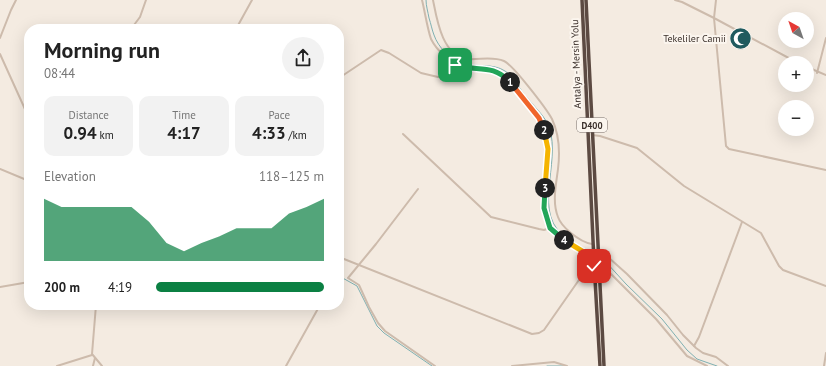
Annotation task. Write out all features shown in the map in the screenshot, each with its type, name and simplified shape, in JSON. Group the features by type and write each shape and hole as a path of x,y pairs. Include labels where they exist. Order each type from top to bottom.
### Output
{"highway":[{"name":"Antalya - Mersin Yolu","path":"582,0 593,249 600,366"},
{"name":"Antalya - Mersin Yolu","path":"586,0 604,366"}],"street":[{"path":"0,38 16,0"},
{"path":"135,24 140,17 146,0"},
{"path":"239,24 252,0"},
{"path":"344,259 532,334 539,333 544,330 581,277 594,264 587,254 558,236 550,228 544,208 548,149 539,118 510,82 500,73 487,69 462,67 453,64 448,59 432,39 422,0"},
{"path":"433,0 444,42 456,54 467,59 498,59 505,62 513,68 548,112 555,127 559,155 555,201 558,218 567,230 575,236 588,244 593,244"},
{"path":"675,0 714,18 785,56"},
{"path":"716,0 714,18 726,146 729,149 826,170"},
{"path":"817,72 826,38"},
{"path":"344,75 381,50 389,53 421,73 438,77 443,76 453,64"},
{"path":"822,51 826,50"},
{"path":"0,54 24,107"},
{"path":"814,70 826,76"},
{"path":"403,134 491,217 544,230 550,228"},
{"path":"592,135 600,136 637,148 684,186 761,233 779,266 783,270 826,286"},
{"path":"0,169 24,179"},
{"path":"418,189 360,266 348,278 359,285 378,323 390,334 435,366"},
{"path":"694,346 742,222"},
{"path":"598,249 627,274 694,346 703,353 716,357 728,366"},
{"path":"599,269 610,273 664,327 687,356 707,366"},
{"path":"0,288 24,283"},
{"path":"96,310 92,354 102,366"},
{"path":"286,366 317,310"},
{"path":"824,366 826,353"},
{"path":"57,366 92,354"},
{"path":"93,366 95,358"},
{"path":"512,366 554,362 567,366"}],"waterway":[{"path":"426,0 429,18 436,40 450,57 463,64 490,66 505,71 513,78 524,94 542,115 549,128 552,142 549,188 551,217 557,229 561,233 592,253"},
{"path":"600,258 605,261 662,319 687,350 697,359 717,366"},
{"path":"344,279 357,286 377,326 384,333 432,366"},
{"path":"547,366 563,366"}],"place":[{"name":"Tekeliler Camii","path":"741,38"}],"route":[{"path":"455,65 487,69 500,73 506,77 539,118 547,141 548,149 544,208 550,228 558,236 587,254 594,266"}]}
